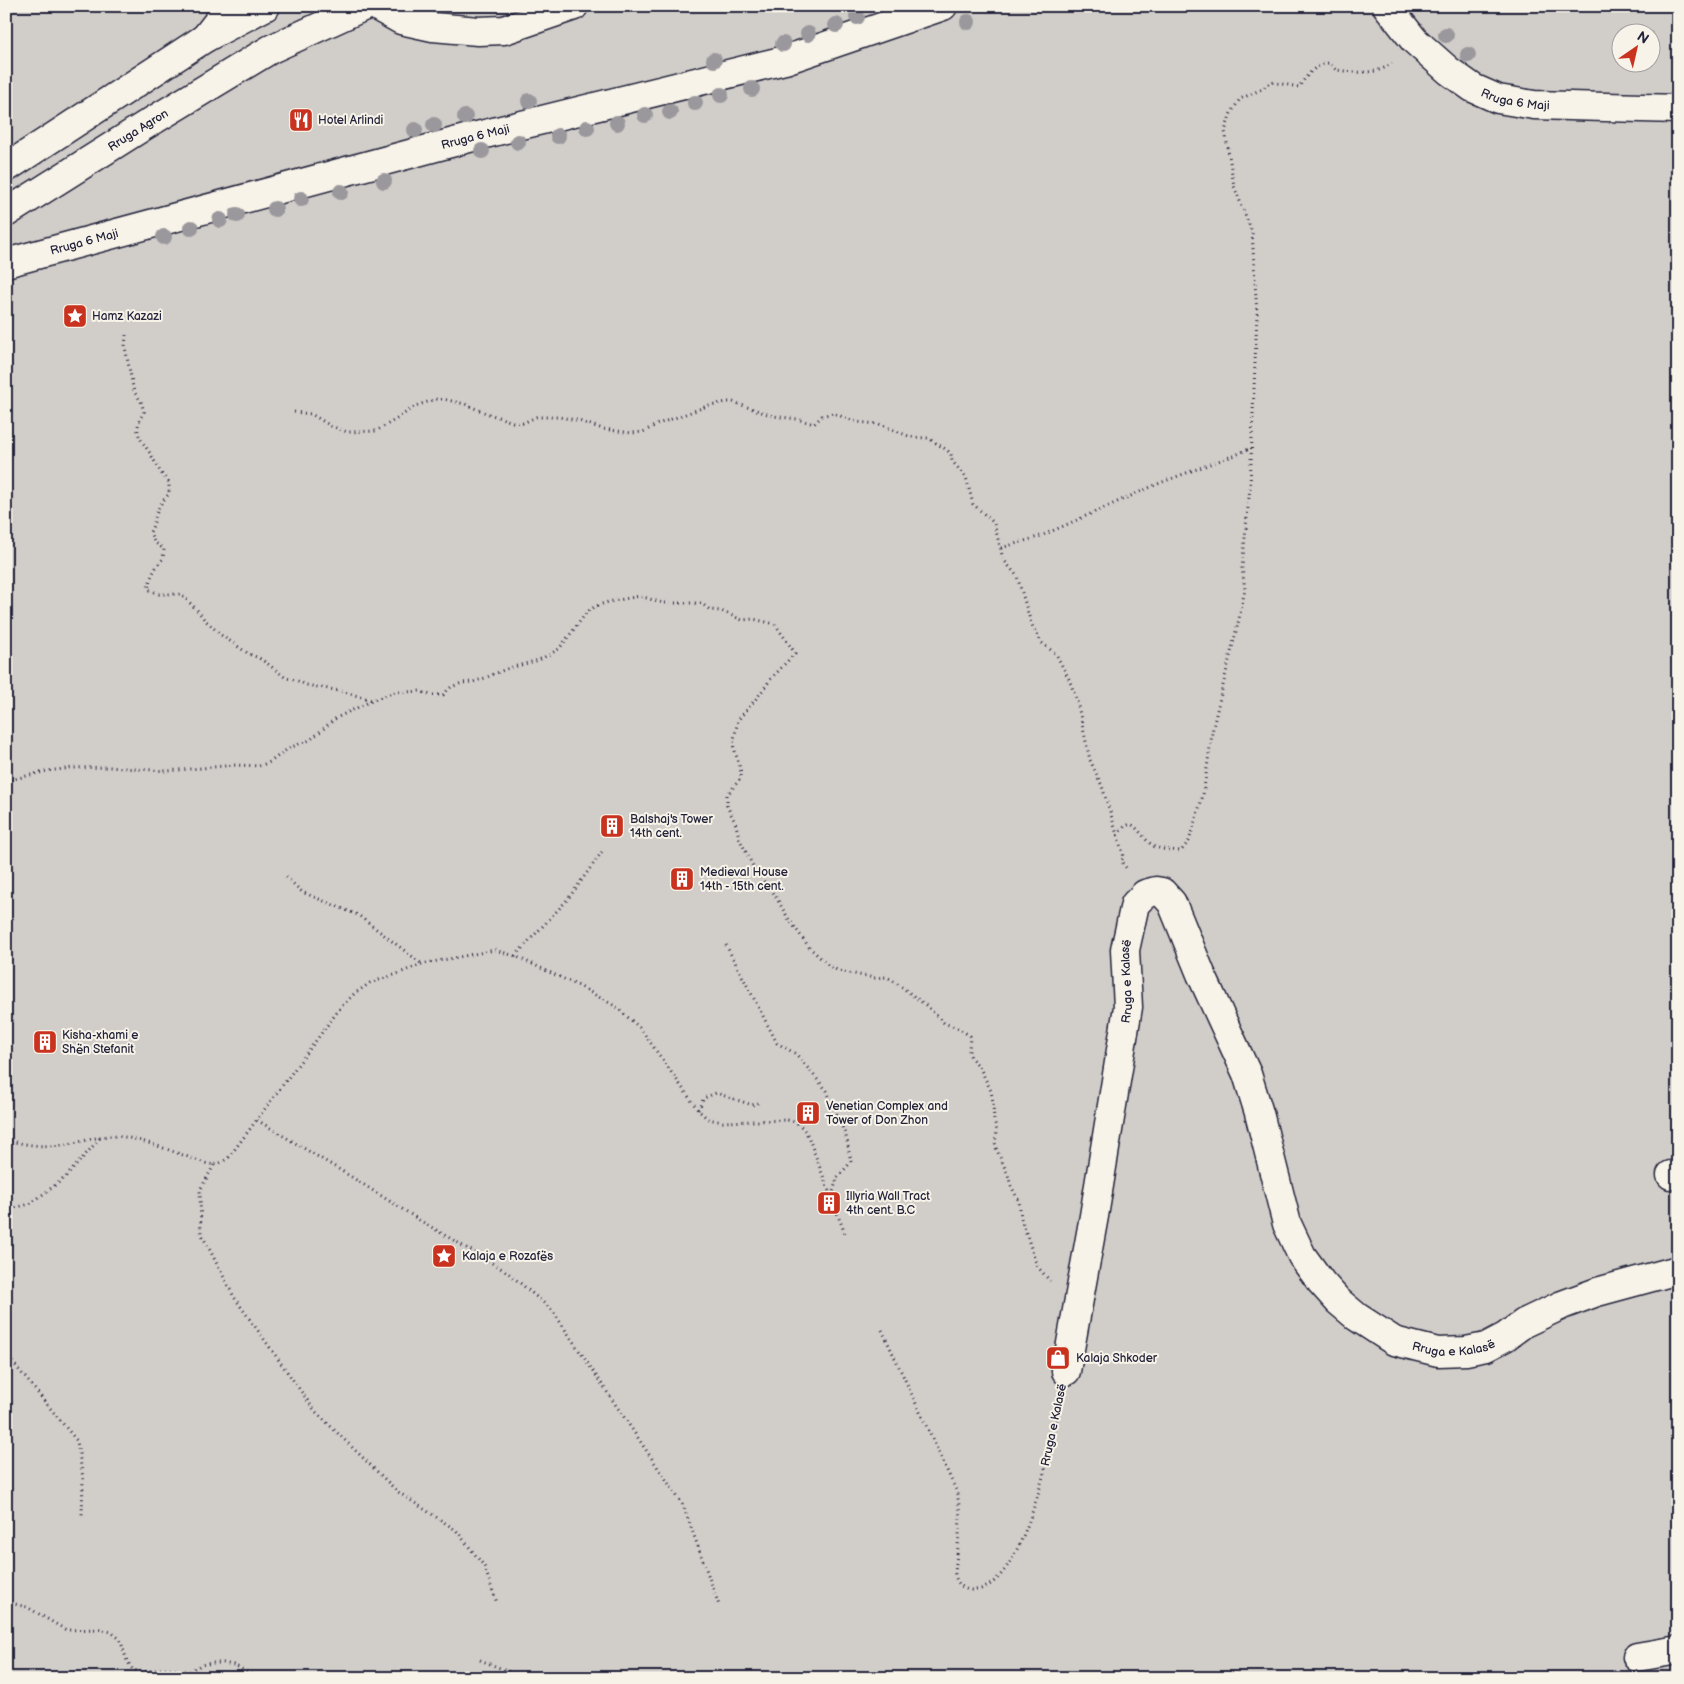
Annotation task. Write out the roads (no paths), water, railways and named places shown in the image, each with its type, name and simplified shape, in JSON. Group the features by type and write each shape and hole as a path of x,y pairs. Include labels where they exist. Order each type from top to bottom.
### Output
{"street":[{"path":"205,38 230,6"},
{"path":"6,168 205,38 266,6"},
{"name":"Rruga Agron","path":"6,213 271,49 365,6"},
{"path":"376,6 401,20 433,27 478,31 504,30 574,6"},
{"name":"Rruga 6 Maji","path":"6,263 469,138 785,60 943,6"},
{"name":"Rruga 6 Maji","path":"1387,6 1414,40 1449,71 1473,88 1498,99 1534,105 1678,109"},
{"name":"Rruga e Kalasë","path":"1066,1372 1128,1007 1125,950 1135,904 1145,894 1156,892 1162,892 1172,902 1201,974 1247,1074 1259,1113 1287,1224 1302,1256 1338,1301 1357,1317 1394,1341 1438,1352 1466,1351 1486,1347 1505,1337 1524,1323 1562,1305 1597,1292 1678,1270"},
{"path":"1637,1657 1678,1650"}],"place":[{"name":"Hotel Arlindi","path":"301,120"},
{"name":"Hamz Kazazi","path":"75,316"},
{"name":"Balshaj's Tower 14th cent.","path":"612,826"},
{"name":"Medieval House 14th - 15th cent.","path":"682,879"},
{"name":"Kisha-xhami e Shën Stefanit","path":"45,1042"},
{"name":"Venetian Complex and Tower of Don Zhon","path":"808,1113"},
{"name":"Illyria Wall Tract 4th cent. B.C","path":"829,1203"},
{"name":"Kalaja e Rozafës","path":"444,1256"},
{"name":"Kalaja Shkoder","path":"1058,1358"}]}
